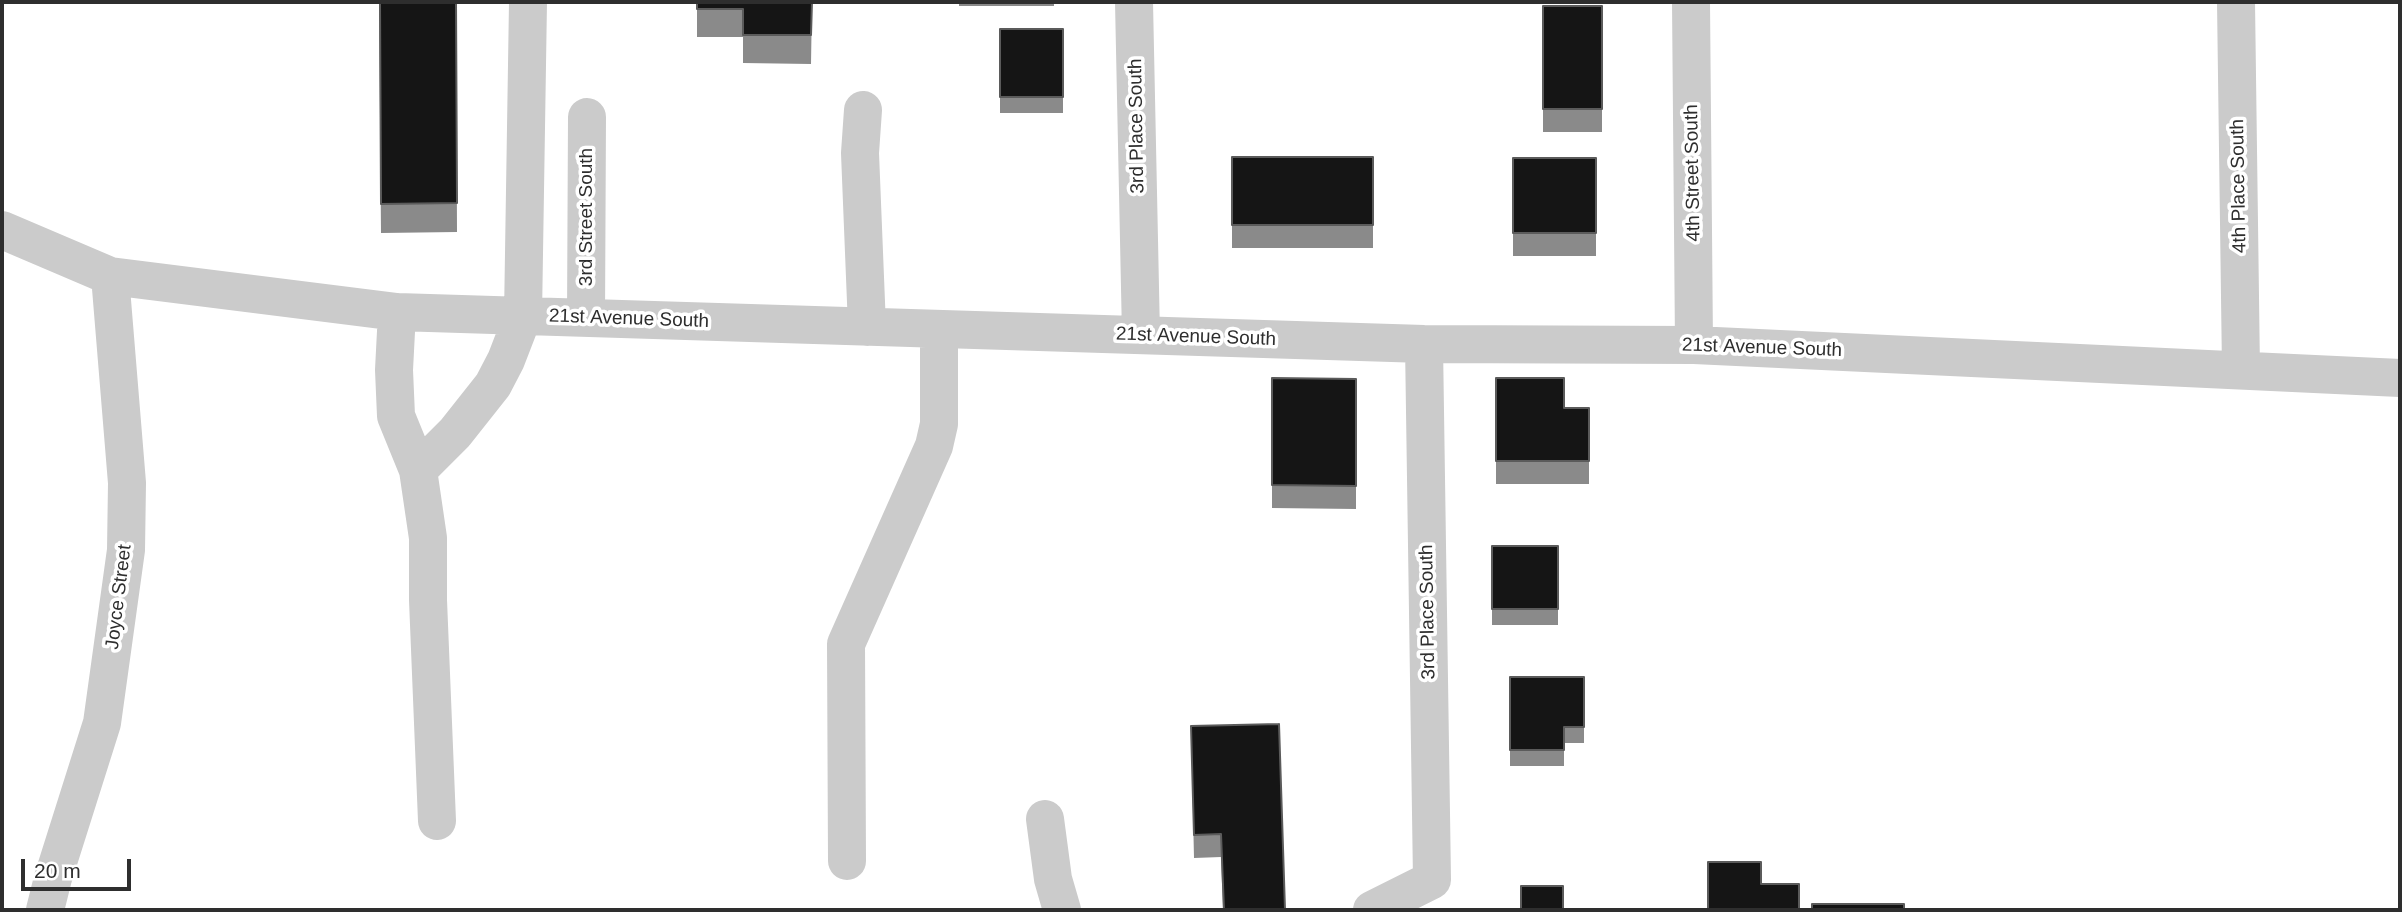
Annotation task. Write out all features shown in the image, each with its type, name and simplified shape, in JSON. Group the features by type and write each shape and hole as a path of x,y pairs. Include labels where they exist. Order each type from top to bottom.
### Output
{"street":[{"path":"418,470 455,433 493,386 523,316 528,2"},
{"name":"3rd Place South","path":"1134,2 1141,335"},
{"name":"4th Street South","path":"1691,2 1695,345"},
{"name":"4th Place South","path":"2236,2 2242,370"},
{"path":"863,110 860,153 867,327"},
{"name":"3rd Street South","path":"586,317 587,117"},
{"name":"21st Avenue South","path":"2,230 110,276 397,312 1424,344 1695,345 2400,378"},
{"name":"Joyce Street","path":"45,910 52,878 102,723 126,551 127,482 110,276"},
{"path":"397,312 394,370 396,416 418,470 428,538 437,821"},
{"path":"846,861 846,645 934,446 939,424 939,329"},
{"name":"3rd Place South","path":"1372,910 1432,880 1424,344"},
{"path":"1045,819 1054,879 1062,910"}],"building":[{"path":"380,2 456,2 457,203 381,204"},
{"path":"697,2 812,2 811,35 743,35 743,9 697,9"},
{"path":"1543,6 1602,6 1602,109 1543,109"},
{"path":"1000,29 1063,29 1063,97 1000,97"},
{"path":"1232,157 1373,157 1373,225 1232,225"},
{"path":"1513,158 1596,158 1596,233 1513,233"},
{"path":"1272,378 1356,379 1356,486 1272,485"},
{"path":"1496,378 1564,378 1564,408 1589,408 1589,461 1496,461"},
{"path":"1492,546 1558,546 1558,609 1492,609"},
{"path":"1510,677 1584,677 1584,727 1564,727 1564,750 1510,750"},
{"path":"1279,724 1285,910 1224,910 1221,834 1194,835 1191,726"},
{"path":"1708,862 1761,862 1761,884 1799,884 1799,910 1708,910"},
{"path":"1521,886 1563,886 1563,910 1468,910 1521,909"},
{"path":"1812,904 1904,904 1904,910 1812,910"},
{"path":"2031,909 2031,910 1934,910"}]}
